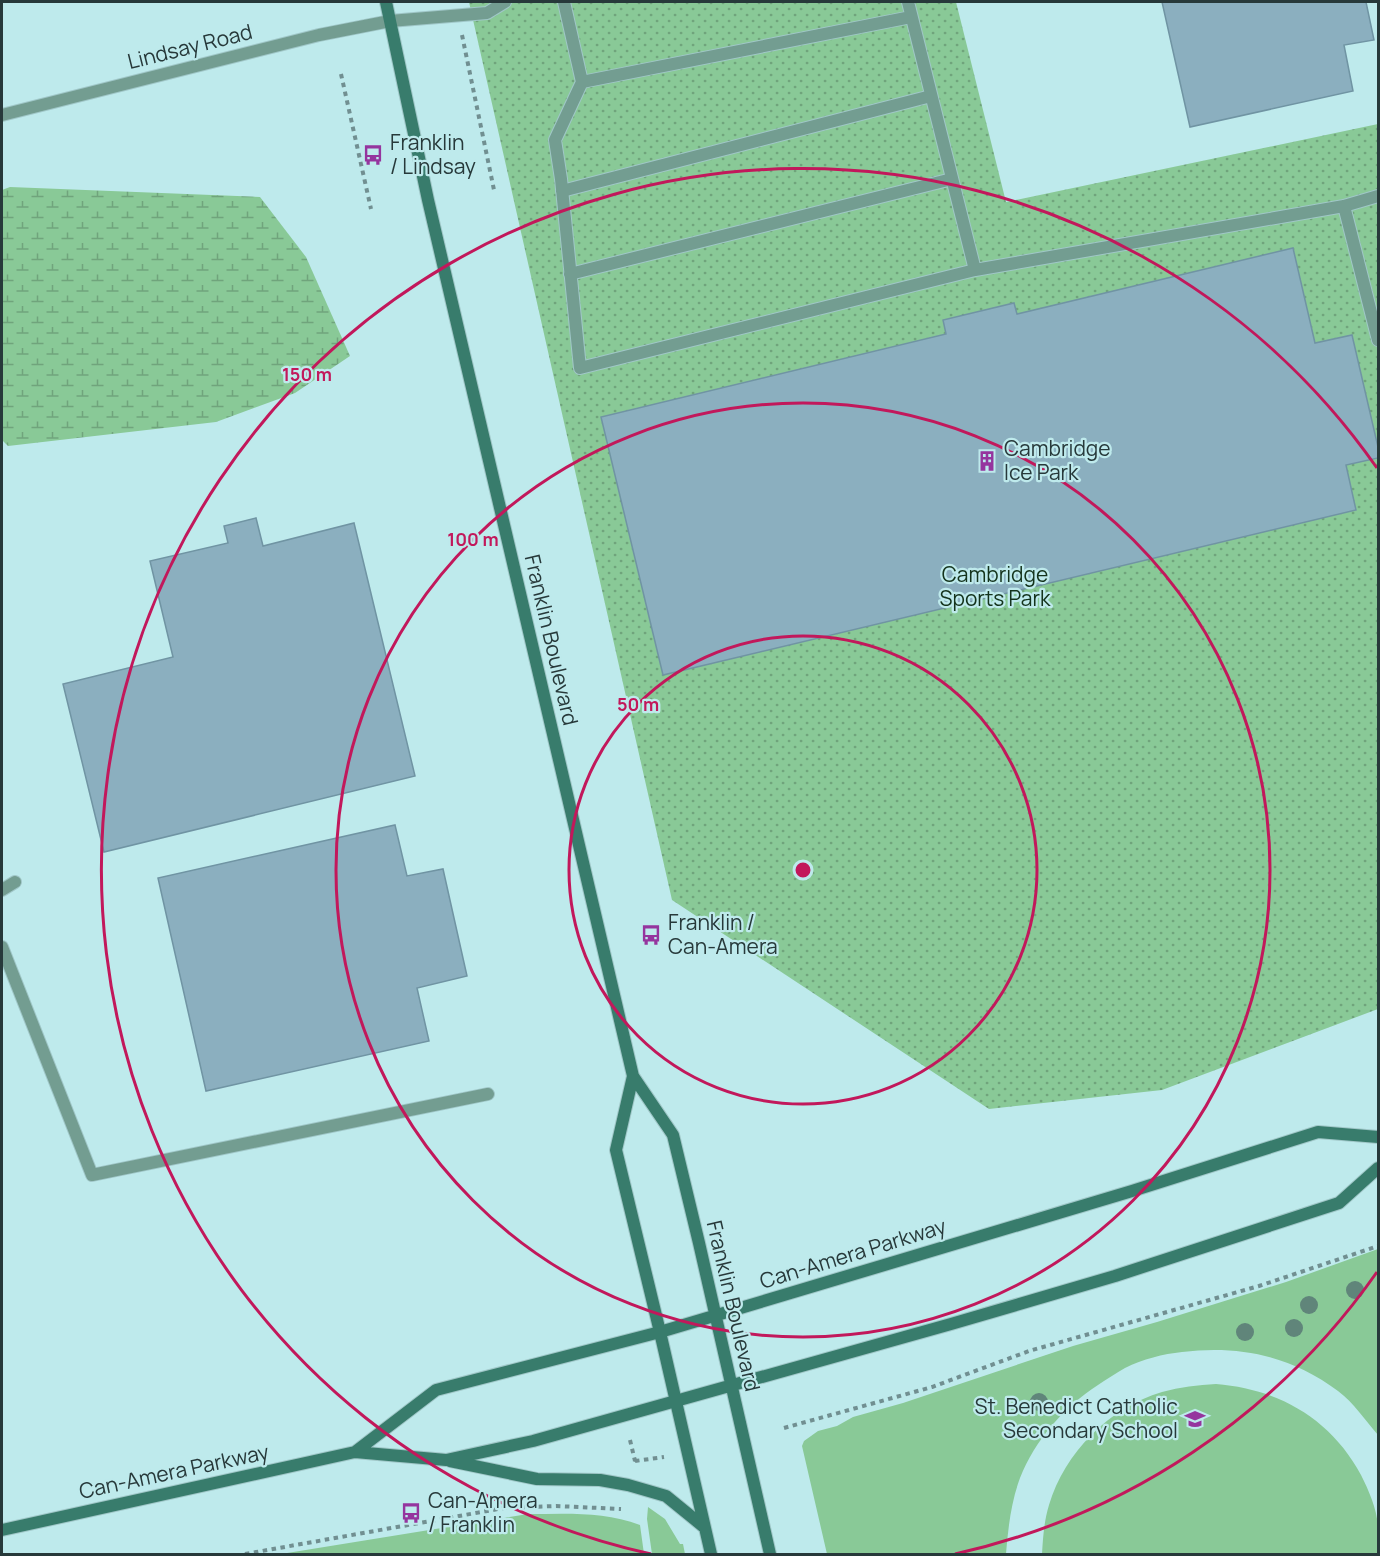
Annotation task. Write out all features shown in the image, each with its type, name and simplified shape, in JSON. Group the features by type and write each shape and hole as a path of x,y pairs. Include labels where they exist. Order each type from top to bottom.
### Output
{"main road":[{"name":"Franklin Boulevard","path":"386,2 428,200 633,1076 673,1135 770,1554"},
{"name":"Franklin Boulevard","path":"633,1076 616,1149 711,1554"},
{"name":"Can-Amera Parkway","path":"355,1452 436,1390 715,1316 1132,1191 1318,1132 1378,1137"},
{"name":"Can-Amera Parkway","path":"2,1530 355,1452 446,1460 533,1441 951,1324 1093,1282 1339,1203 1378,1168"},
{"path":"446,1460 537,1479 600,1480 628,1485 666,1496 704,1527"}],"street":[{"name":"Lindsay Road","path":"2,115 319,35 390,21 487,13 505,2"},
{"path":"564,2 582,82 555,140 580,368 975,270 1344,206 1378,196"},
{"path":"908,2 975,270"},
{"path":"582,82 911,17"},
{"path":"562,191 932,96"},
{"path":"570,274 952,179"},
{"path":"1344,206 1378,340"},
{"path":"2,890 15,882"},
{"path":"2,947 92,1175 488,1095"}],"path":[{"path":"458,15 494,190"},
{"path":"340,74 371,209"},
{"path":"784,1428 932,1387 1029,1351 1259,1286 1378,1246"},
{"path":"630,1440 635,1461 664,1457"},
{"path":"245,1554 504,1508 556,1506 621,1509"}],"green space":[{"name":"Cambridge Sports Park","path":"469,2 956,2 1006,202 1378,124 1378,1009 1162,1090 989,1109 672,900"},
{"path":"10,187 260,197 306,257 350,356 295,393 216,422 8,446 2,440 2,190"},
{"path":"1378,1249 1378,1435 1338,1391 1302,1369 1283,1361 1224,1350 1203,1350 1160,1356 1125,1368 1098,1385 1062,1414 1042,1438 1026,1464 1017,1487 1010,1516 1006,1554 827,1554 802,1446 804,1441 818,1431 837,1426 853,1417 903,1403 1073,1346 1286,1282"},
{"path":"1216,1384 1261,1392 1282,1400 1301,1410 1335,1438 1361,1475 1372,1500 1379,1537 1378,1554 1042,1554 1046,1517 1056,1486 1078,1450 1092,1435 1124,1409 1143,1399 1176,1389"},
{"path":"648,1507 665,1519 680,1544 683,1544 685,1554 652,1554 647,1519"},
{"path":"528,1514 599,1515 640,1525 644,1554 281,1554"}],"building":[{"path":"1162,2 1366,2 1374,40 1344,45 1353,91 1190,127"},
{"name":"Cambridge Ice Park","path":"1293,248 1315,343 1352,335 1378,447 1378,458 1346,465 1356,510 663,675 601,417 946,334 943,320 1014,303 1017,314"},
{"path":"256,518 263,546 354,523 415,776 104,852 63,684 173,657 150,561 228,543 224,526"},
{"path":"395,825 407,876 443,869 467,976 417,988 429,1041 206,1091 158,878"}],"place":[{"name":"Franklin / Lindsay","path":"373,155"},
{"name":"Cambridge Ice Park","path":"987,461"},
{"name":"Franklin / Can-Amera","path":"651,935"},
{"name":"St. Benedict Catholic Secondary School","path":"1195,1419"},
{"name":"Can-Amera / Franklin","path":"411,1513"}]}
